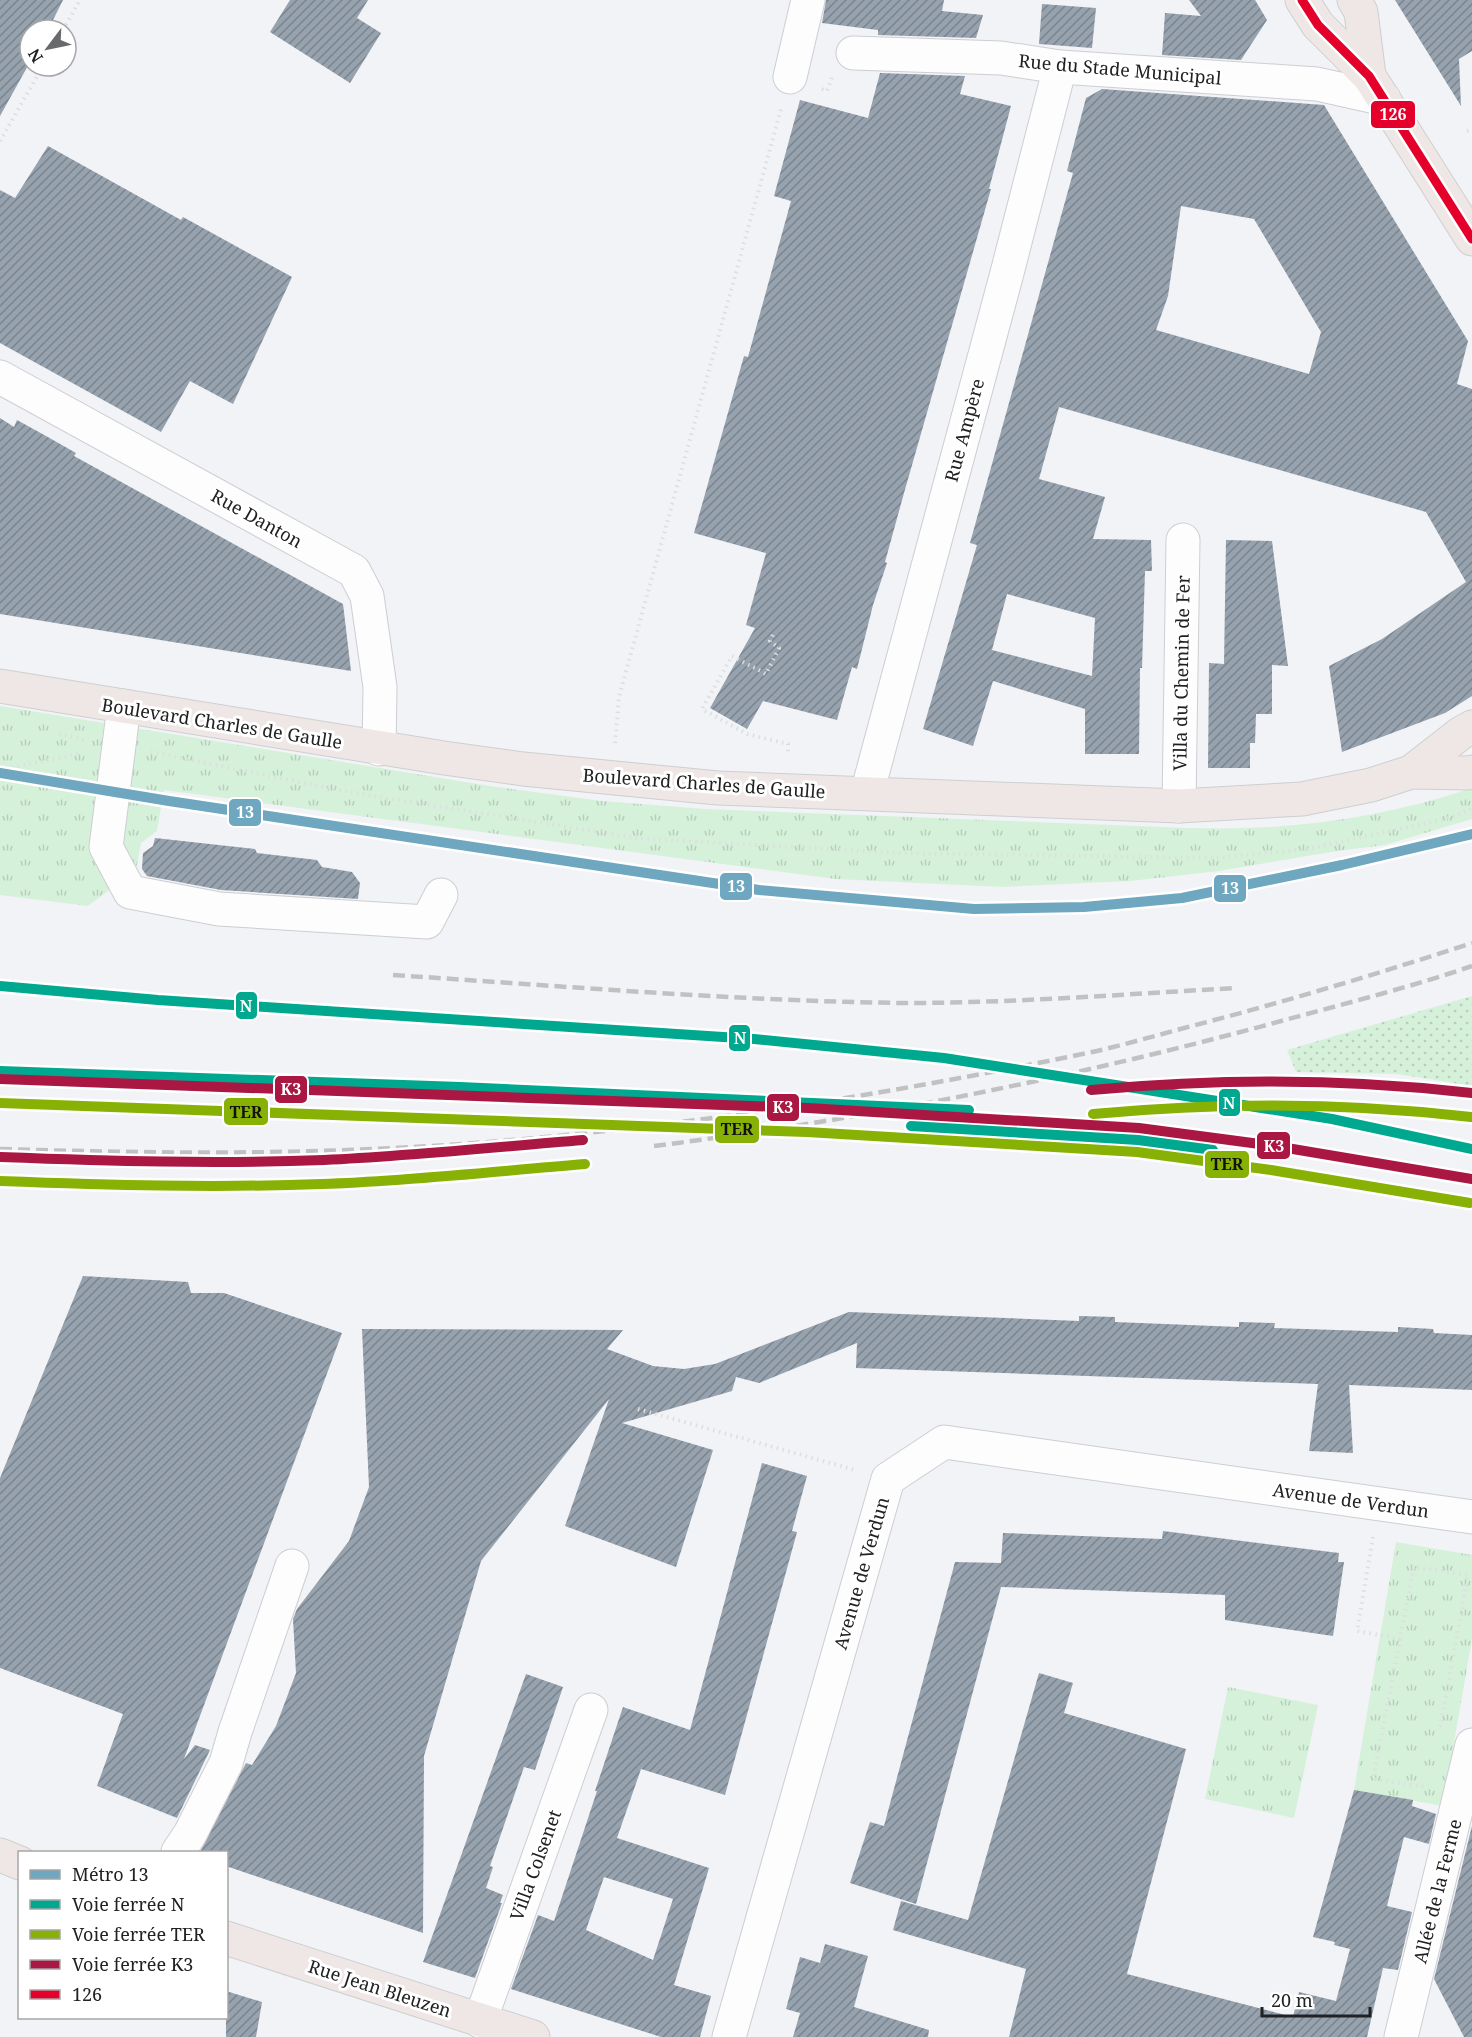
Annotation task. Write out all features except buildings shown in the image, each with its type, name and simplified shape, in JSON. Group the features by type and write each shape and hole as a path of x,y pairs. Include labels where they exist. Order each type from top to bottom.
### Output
{"main road":[{"path":"1302,0 1318,25 1377,87 1472,239"},
{"path":"1354,0 1361,12 1377,87"},
{"name":"Boulevard Charles de Gaulle","path":"0,686 379,749 524,769 718,788 1179,806 1302,799 1371,785 1411,772 1472,772"},
{"name":"Boulevard Charles de Gaulle","path":"1411,772 1472,727"},
{"path":"0,1856 18,1862"},
{"name":"Rue Jean Bleuzen","path":"228,1939 533,2037"}],"street":[{"path":"790,77 808,0"},
{"name":"Rue du Stade Municipal","path":"853,53 1001,58 1060,67 1377,87"},
{"name":"Rue Ampère","path":"867,793 1060,67"},
{"name":"Rue Danton","path":"0,377 354,571 366,596 380,687 379,749"},
{"name":"Villa du Chemin de Fer","path":"1179,806 1183,540"},
{"path":"124,706 106,847 130,892 219,909 427,922 441,895"},
{"name":"Avenue de Verdun","path":"729,2037 888,1479 944,1442 1472,1517"},
{"path":"179,1851 190,1834 226,1763 292,1566"},
{"name":"Villa Colsenet","path":"480,2021 591,1710"},
{"name":"Allée de la Ferme","path":"1401,2037 1472,1745"}],"path":[{"path":"70,18 80,0"},
{"path":"612,778 619,697 790,77"},
{"path":"0,141 36,78"},
{"path":"773,635 770,641 779,648 766,674 732,656 702,709 747,734 788,744 789,751"},
{"path":"638,1409 888,1479"},
{"path":"1379,1504 1357,1631 1400,1639"},
{"path":"1430,1788 1373,1779 1414,1567 1468,1575 1440,1732"}],"green space":[{"path":"0,706 490,786 602,801 706,809 1225,828 1332,821 1402,808 1472,788 1472,819 1385,845 1219,871 1130,881 1002,887 836,879 164,790 157,831 141,843 136,870 88,906 0,895"},
{"path":"1472,996 1472,1086 1397,1074 1296,1072 1287,1050"},
{"path":"1396,1542 1472,1555 1472,1639 1443,1806 1354,1790"},
{"path":"1228,1687 1318,1705 1294,1818 1205,1799"}],"railway":[{"path":"0,1149 103,1152 361,1150 585,1133 756,1112 927,1084 1097,1051 1293,998 1472,943"},
{"path":"654,1146 813,1123 1051,1078 1207,1041 1426,981 1472,966"},
{"path":"393,975 714,996 905,1003 1030,1000 1236,988"}],"metro line":[{"name":"13","path":"0,773 169,801 759,890 974,909 1084,907 1182,898 1342,865 1472,834"}],"rail line":[{"name":"N","path":"0,986 158,1000 754,1039 944,1058 1332,1119 1472,1149"},
{"name":"N","path":"0,1071 460,1087 969,1110"},
{"name":"K3","path":"0,1079 808,1108 1139,1128 1275,1146 1472,1179"},
{"name":"K3","path":"1091,1090 1187,1083 1282,1081 1329,1082 1472,1093"},
{"name":"TER","path":"0,1103 807,1132 1137,1152 1271,1170 1470,1203"},
{"name":"TER","path":"1093,1114 1188,1107 1282,1105 1424,1112 1471,1117"},
{"name":"N","path":"911,1126 1138,1140 1213,1150"},
{"name":"K3","path":"0,1157 162,1162 324,1160 583,1140"},
{"name":"TER","path":"0,1181 161,1186 322,1184 454,1176 585,1164"}],"transit line":[{"name":"126","path":"1302,0 1318,25 1369,76 1472,239"}]}
